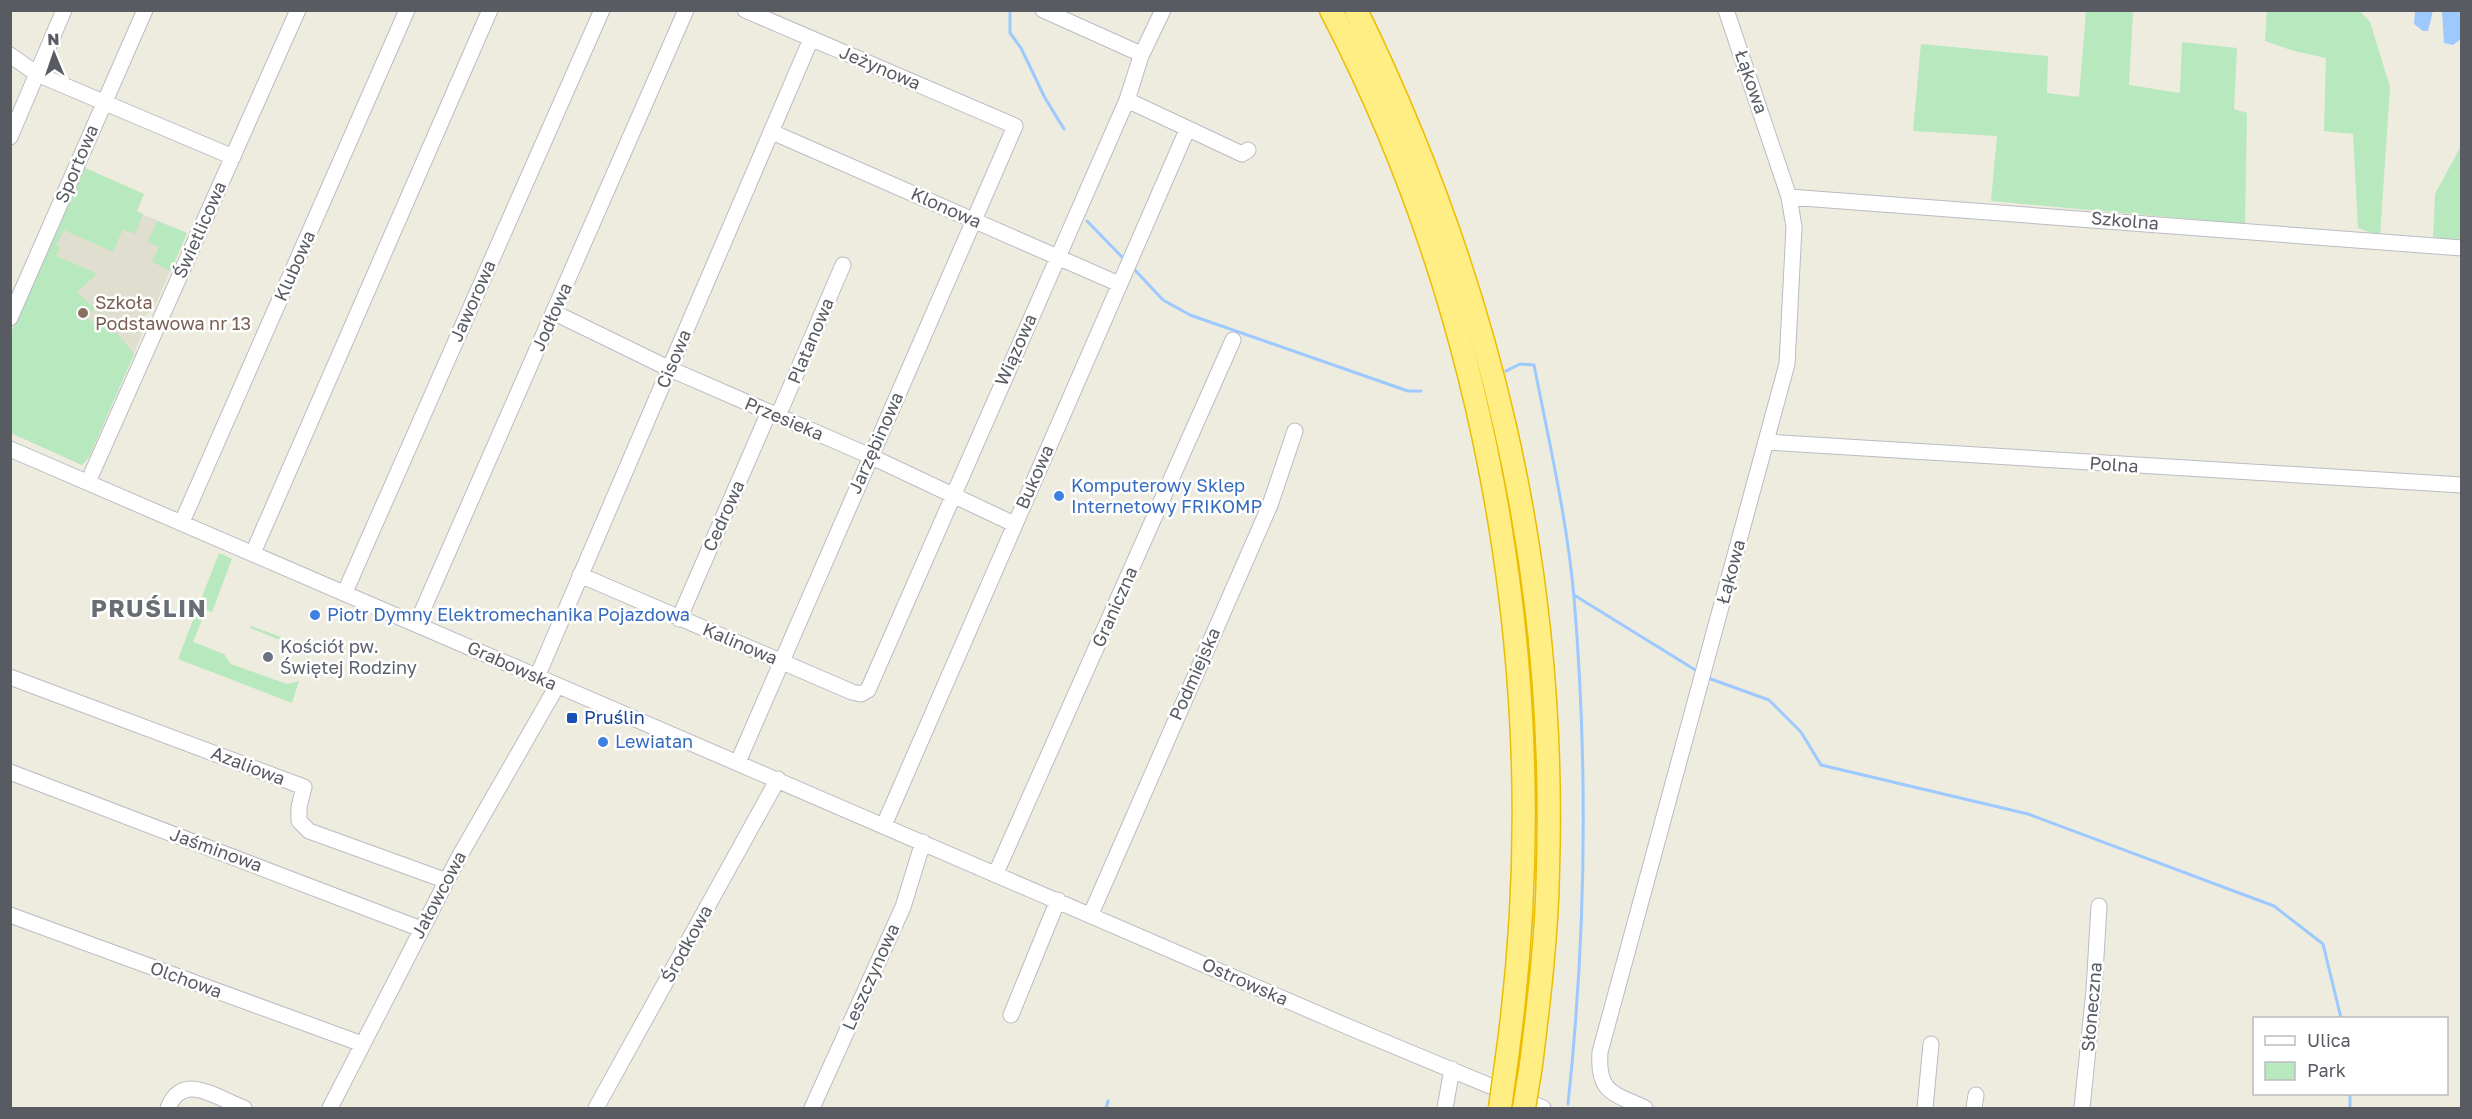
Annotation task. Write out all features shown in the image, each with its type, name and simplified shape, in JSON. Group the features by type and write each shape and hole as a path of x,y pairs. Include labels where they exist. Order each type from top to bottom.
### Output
{"highway":[{"path":"1331,10 1373,101 1411,192 1431,251 1467,374 1498,514 1516,659 1524,803 1521,907 1508,1057 1500,1108"},
{"path":"1356,10 1423,158 1460,259 1502,405 1532,567 1544,676 1549,812 1543,963 1524,1108"}],"street":[{"path":"10,137 64,10"},
{"name":"Sportowa","path":"10,318 145,10"},
{"name":"Świetlicowa","path":"88,482 298,10"},
{"name":"Klubowa","path":"182,522 407,10"},
{"path":"253,553 490,10"},
{"name":"Jaworowa","path":"345,592 602,10"},
{"name":"Jodłowa","path":"417,623 686,10"},
{"name":"Jeżynowa","path":"745,10 1015,126"},
{"path":"1043,10 1141,54"},
{"name":"Wiązowa","path":"868,690 1127,100 1141,54 1163,10"},
{"name":"Łąkowa","path":"1645,1108 1608,1090 1602,1083 1599,1070 1600,1052 1767,442 1786,364 1794,227 1789,196 1726,10"},
{"name":"Cisowa","path":"537,678 811,39"},
{"path":"10,55 37,74 105,100 233,157"},
{"path":"1127,100 1242,154 1248,150"},
{"name":"Jarzębinowa","path":"738,762 780,661 1015,126"},
{"name":"Bukowa","path":"884,825 1187,130"},
{"name":"Klonowa","path":"772,132 1119,284"},
{"name":"Szkolna","path":"1789,196 2462,248"},
{"name":"Platanowa","path":"774,414 843,265"},
{"name":"Przesieka","path":"555,313 670,369 870,456 1014,524"},
{"name":"Graniczna","path":"996,873 1233,340"},
{"name":"Cedrowa","path":"679,619 774,414"},
{"name":"Podmiejska","path":"1090,914 1270,505 1295,432"},
{"name":"Polna","path":"1767,442 2462,485"},
{"name":"Grabowska","path":"10,449 417,623 537,678 947,852"},
{"name":"Kalinowa","path":"580,575 852,692 861,694 868,690"},
{"name":"Azaliowa","path":"10,677 304,787 299,807 299,821 309,831 447,881"},
{"name":"Jałowcowa","path":"330,1108 447,881 557,686"},
{"name":"Jaśminowa","path":"10,772 422,928"},
{"name":"Środkowa","path":"596,1108 778,779"},
{"name":"Leszczynowa","path":"812,1108 903,907 923,842"},
{"name":"Ostrowska","path":"947,852 1351,1028 1543,1108"},
{"path":"1011,1014 1058,900"},
{"name":"Słoneczna","path":"2082,1108 2094,990 2099,906"},
{"name":"Olchowa","path":"10,915 362,1044"},
{"path":"1925,1108 1931,1044"},
{"path":"1445,1108 1452,1069"},
{"path":"168,1108 177,1092 184,1088 194,1089 244,1108"}],"shaded area":[{"name":"Szkoła Podstawowa nr 13","path":"83,167 144,194 137,212 187,233 154,308 136,323 143,332 89,457 82,465 11,433 11,333"}],"green space":[{"path":"2086,11 2133,11 2129,85 2180,93 2182,42 2237,48 2234,109 2247,113 2245,224 1991,201 1997,136 1913,131 1921,44 2048,56 2047,93 2079,97"},
{"path":"2267,11 2360,11 2370,22 2390,87 2380,236 2358,228 2353,134 2324,131 2326,58 2294,51 2265,41"},
{"path":"2461,146 2461,241 2433,239 2435,194"},
{"name":"Szkoła Podstawowa nr 13","path":"83,167 144,194 136,211 143,214 135,234 123,229 113,252 64,230 56,245 60,247 56,256 94,272 96,275 77,292 95,309 87,316 96,326 102,321 113,333 117,333 134,354 89,457 82,465 11,433 11,333"},
{"path":"157,221 187,233 171,271 152,262 159,247 148,242"},
{"path":"219,553 232,559 212,612 206,610 193,642 224,654 231,664 287,684 299,681 292,703 178,659"},
{"path":"251,626 313,649 308,658 307,651 250,628"}],"water":[{"path":"2415,11 2433,11 2428,31 2423,31 2414,24"},
{"path":"2442,11 2461,11 2461,39 2453,45 2444,43"}],"waterway":[{"path":"1010,10 1010,33 1021,48 1045,98 1064,129"},
{"path":"1087,221 1122,257"},
{"path":"1135,270 1163,300 1190,315 1408,391 1421,391"},
{"path":"1506,371 1520,364 1534,365 1562,509 1574,597 1582,723 1583,850 1582,914 1568,1104"},
{"path":"1574,595 1697,671"},
{"path":"1708,678 1769,700 1801,732 1821,765 2028,814 2274,906 2323,944 2341,1017"},
{"path":"2350,1095 2350,1108"},
{"path":"1106,1108 1108,1101"}],"place":[{"name":"Szkoła Podstawowa nr 13","path":"83,313"},
{"name":"Komputerowy Sklep Internetowy FRIKOMP","path":"1059,496"},
{"name":"Piotr Dymny Elektromechanika Pojazdowa","path":"315,615"},
{"name":"Kościół pw. Świętej Rodziny","path":"268,657"},
{"name":"Pruślin","path":"572,718"},
{"name":"Lewiatan","path":"603,742"}],"district":[{"name":"PRUŚLIN","path":"149,609"}]}
